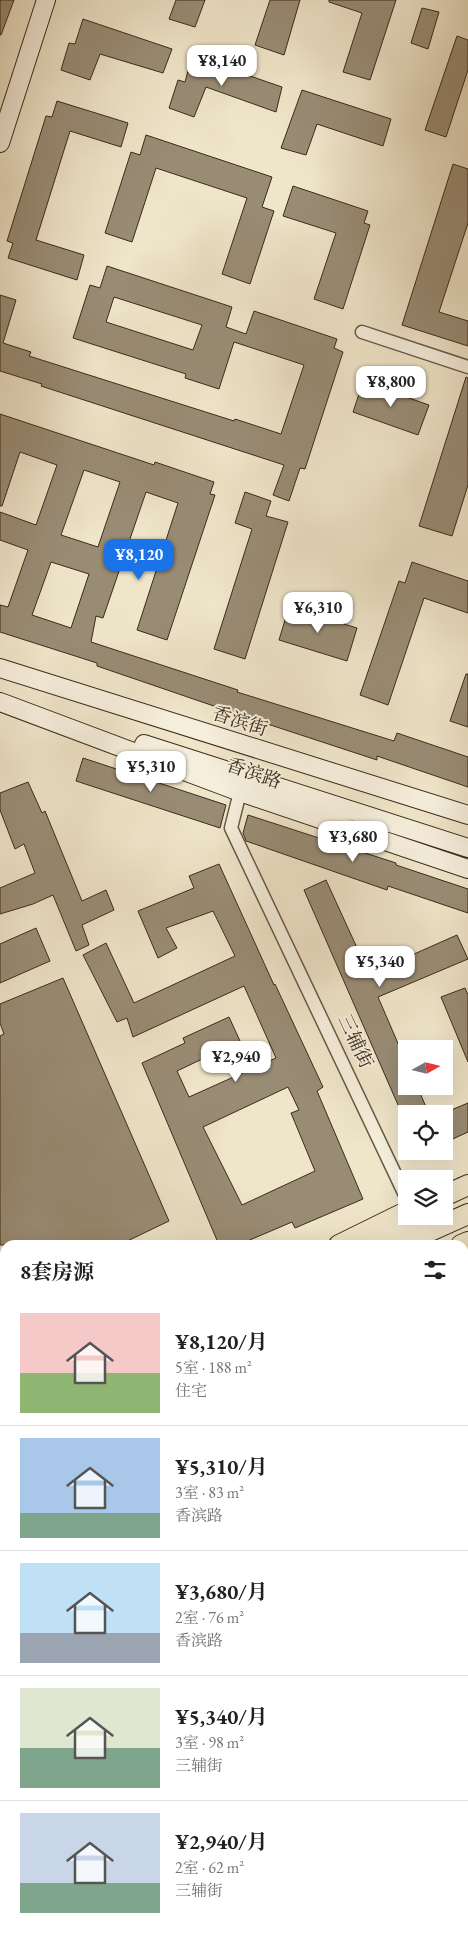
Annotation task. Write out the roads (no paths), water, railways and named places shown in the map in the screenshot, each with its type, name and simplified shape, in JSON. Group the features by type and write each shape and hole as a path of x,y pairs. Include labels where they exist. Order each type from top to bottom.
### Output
{"main road":[{"path":"0,143 46,0"},
{"name":"香滨街","path":"0,668 468,816"},
{"path":"4,704 192,759 468,848"},
{"name":"香滨路","path":"4,704 240,792 468,869"},
{"path":"453,1192 468,1185"},
{"path":"453,1220 468,1214"},
{"path":"350,1240 398,1216"},
{"path":"353,1240 433,1225"},
{"path":"409,1240 442,1225"}],"street":[{"path":"362,332 468,367"},
{"name":"三辅街","path":"240,792 231,828 398,1180"}]}
